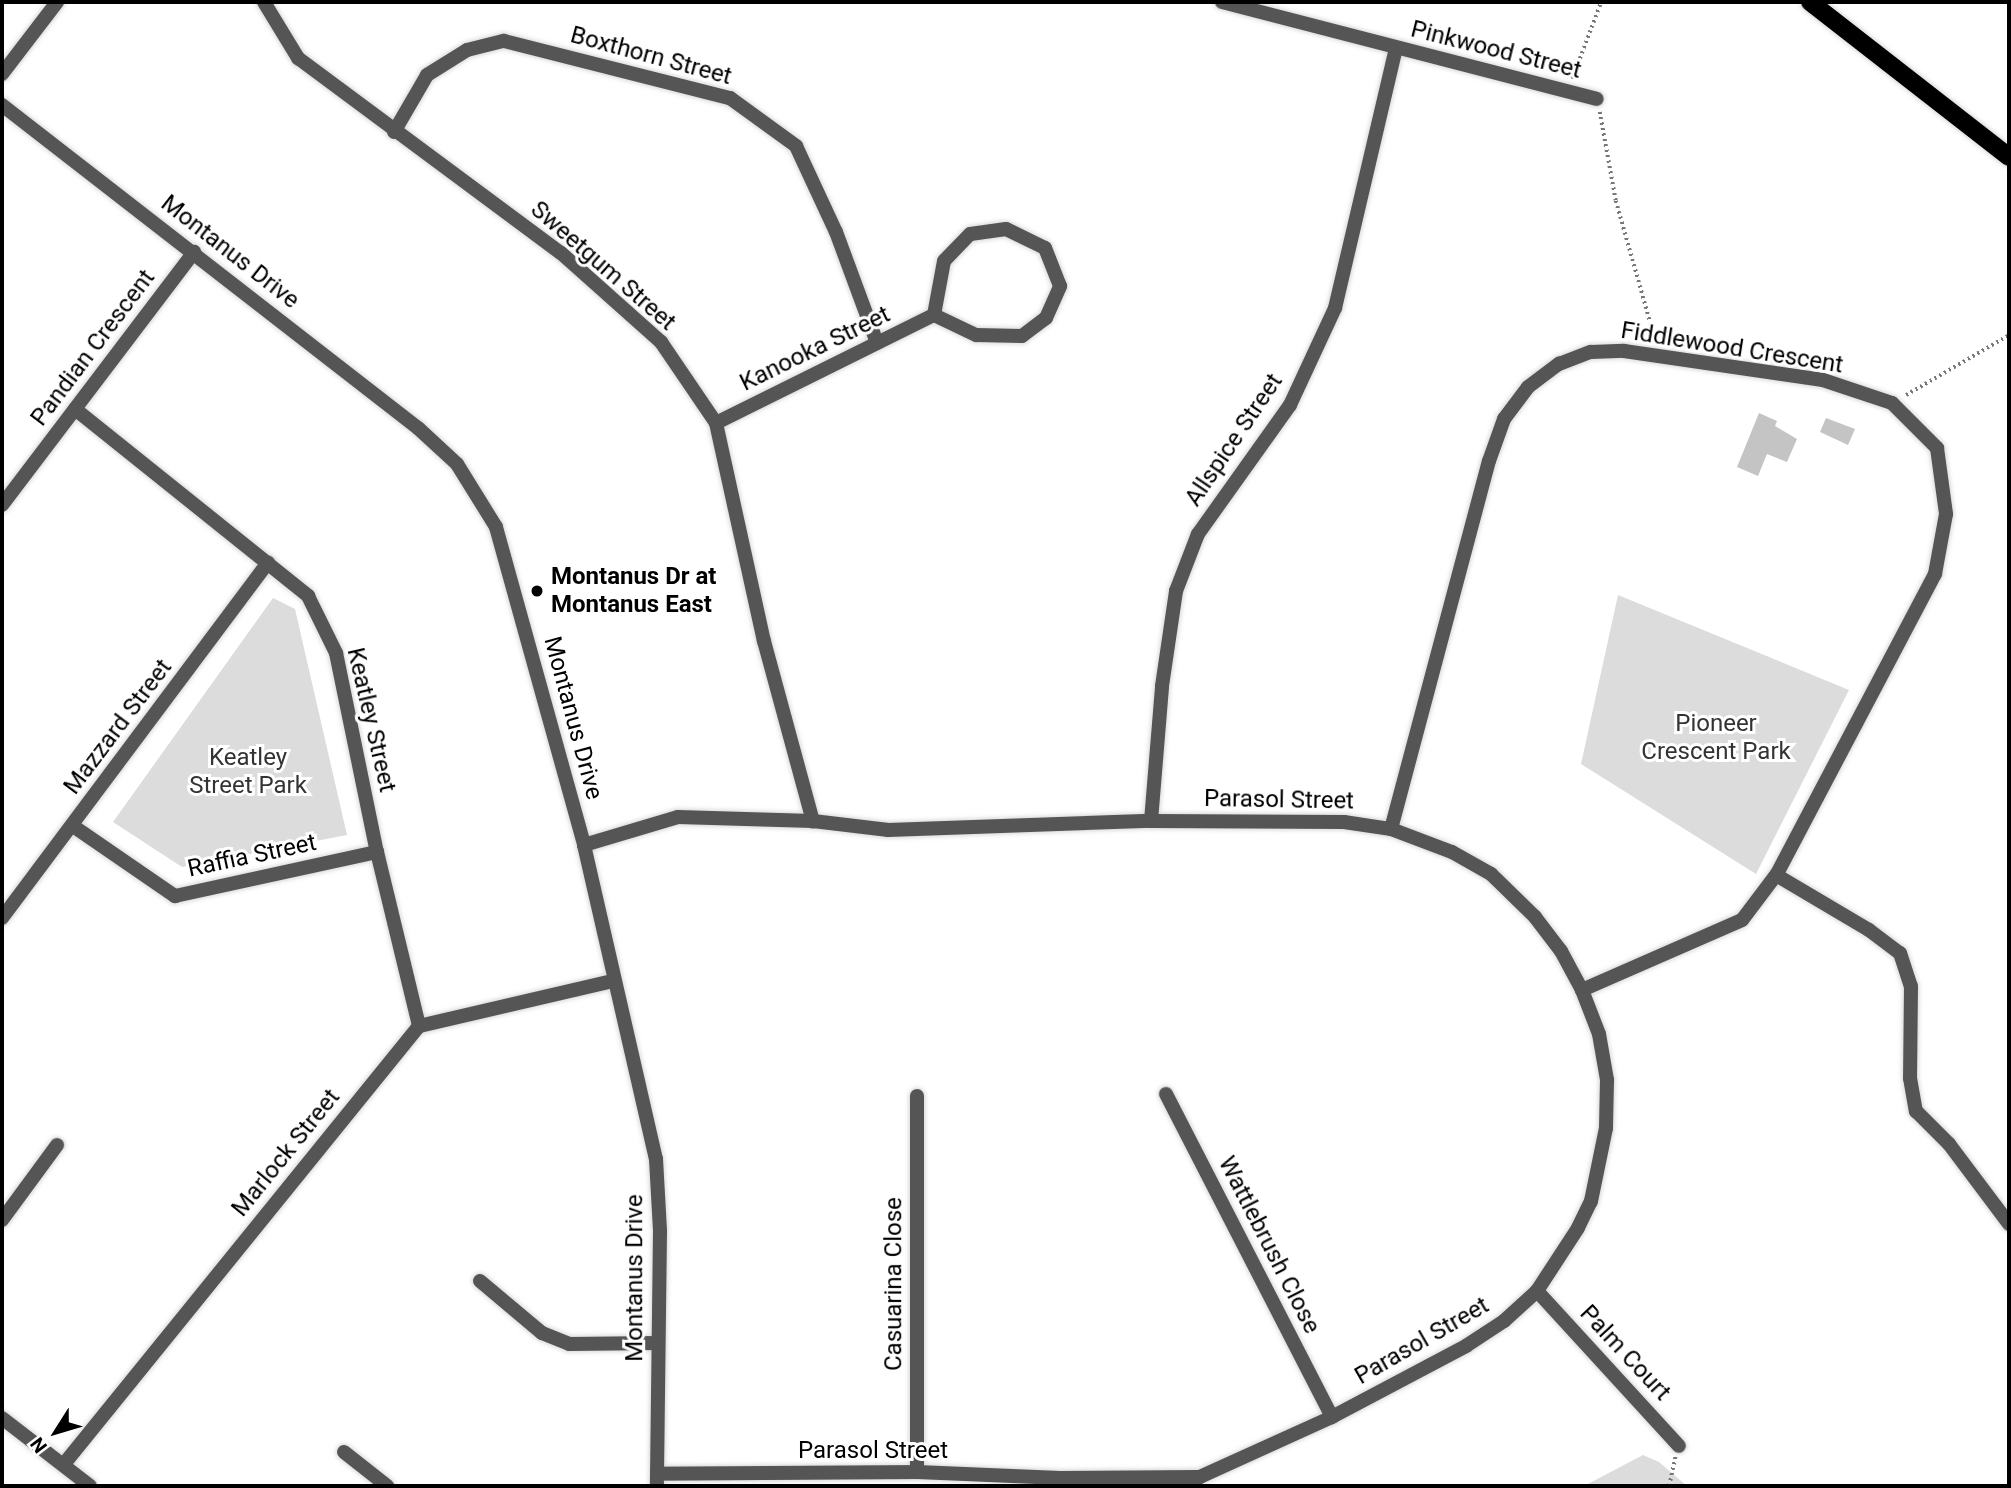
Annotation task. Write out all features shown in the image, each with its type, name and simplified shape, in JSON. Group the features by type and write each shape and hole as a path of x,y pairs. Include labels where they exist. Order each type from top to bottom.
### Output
{"main road":[{"path":"1810,2 1828,9 2009,157"}],"street":[{"path":"2,74 57,2"},
{"name":"Sweetgum Street","path":"264,2 298,58 394,132 561,253 661,342 716,423 764,641 813,821"},
{"name":"Pinkwood Street","path":"1222,2 1597,99"},
{"name":"Boxthorn Street","path":"394,132 427,75 467,50 503,41 730,98 796,146 836,232 877,343"},
{"name":"Allspice Street","path":"1151,821 1162,686 1176,590 1198,534 1290,405 1335,308 1396,48"},
{"name":"Montanus Drive","path":"2,105 418,428 457,464 496,527 584,845 657,1170 657,1480"},
{"path":"1006,229 1045,248 1060,286 1046,318 1022,336 976,335 934,315 944,261 970,234 1006,229"},
{"name":"Pandian Crescent","path":"2,505 194,252"},
{"name":"Kanooka Street","path":"716,423 934,315"},
{"name":"Fiddlewood Crescent","path":"1391,829 1489,461 1504,419 1528,387 1559,364 1591,352 1624,351 1823,380 1892,403 1937,448 1946,514 1935,574 1776,875 1742,920 1582,990"},
{"name":"Keatley Street","path":"75,409 307,596 336,653 377,852 418,1026"},
{"name":"Mazzard Street","path":"2,918 268,562"},
{"name":"Parasol Street","path":"584,845 678,817 813,821 888,830 1151,821 1344,822 1391,829 1452,852 1491,874 1535,917 1561,951 1582,990 1599,1034 1605,1068 1606,1128 1591,1201 1578,1227 1536,1291 1504,1321 1466,1346 1332,1417 1200,1477 1060,1482 916,1472 657,1480"},
{"name":"Raffia Street","path":"73,826 175,896 377,852"},
{"path":"1776,875 1869,930 1900,953 1911,986 1910,1078 1916,1111 1949,1144 2009,1224"},
{"path":"418,1026 613,981"},
{"name":"Marlock Street","path":"64,1464 418,1026"},
{"name":"Wattlebrush Close","path":"1166,1094 1332,1417"},
{"name":"Casuarina Close","path":"916,1472 917,1096"},
{"path":"2,1220 57,1145"},
{"path":"480,1281 542,1333 569,1344 658,1343"},
{"name":"Palm Court","path":"1536,1291 1679,1446"},
{"path":"3,1423 64,1464 90,1486"},
{"path":"344,1452 387,1486"}],"path":[{"path":"1568,90 1601,2"},
{"path":"1597,99 1616,201 1654,333 1655,355"},
{"path":"1892,403 2009,335"},
{"path":"1669,1486 1679,1446"}],"green space":[{"name":"Pioneer Crescent Park","path":"1618,595 1849,690 1756,874 1581,764"},
{"name":"Keatley Street Park","path":"273,598 295,609 347,835 182,867 113,822"},
{"path":"1643,1455 1659,1462 1687,1486 1584,1486"}],"building":[{"path":"1759,413 1777,421 1775,426 1797,439 1787,462 1767,454 1758,476 1737,467"},
{"path":"1826,418 1855,429 1848,445 1820,432"}],"place":[{"name":"Montanus Dr at Montanus East","path":"537,591"}]}
